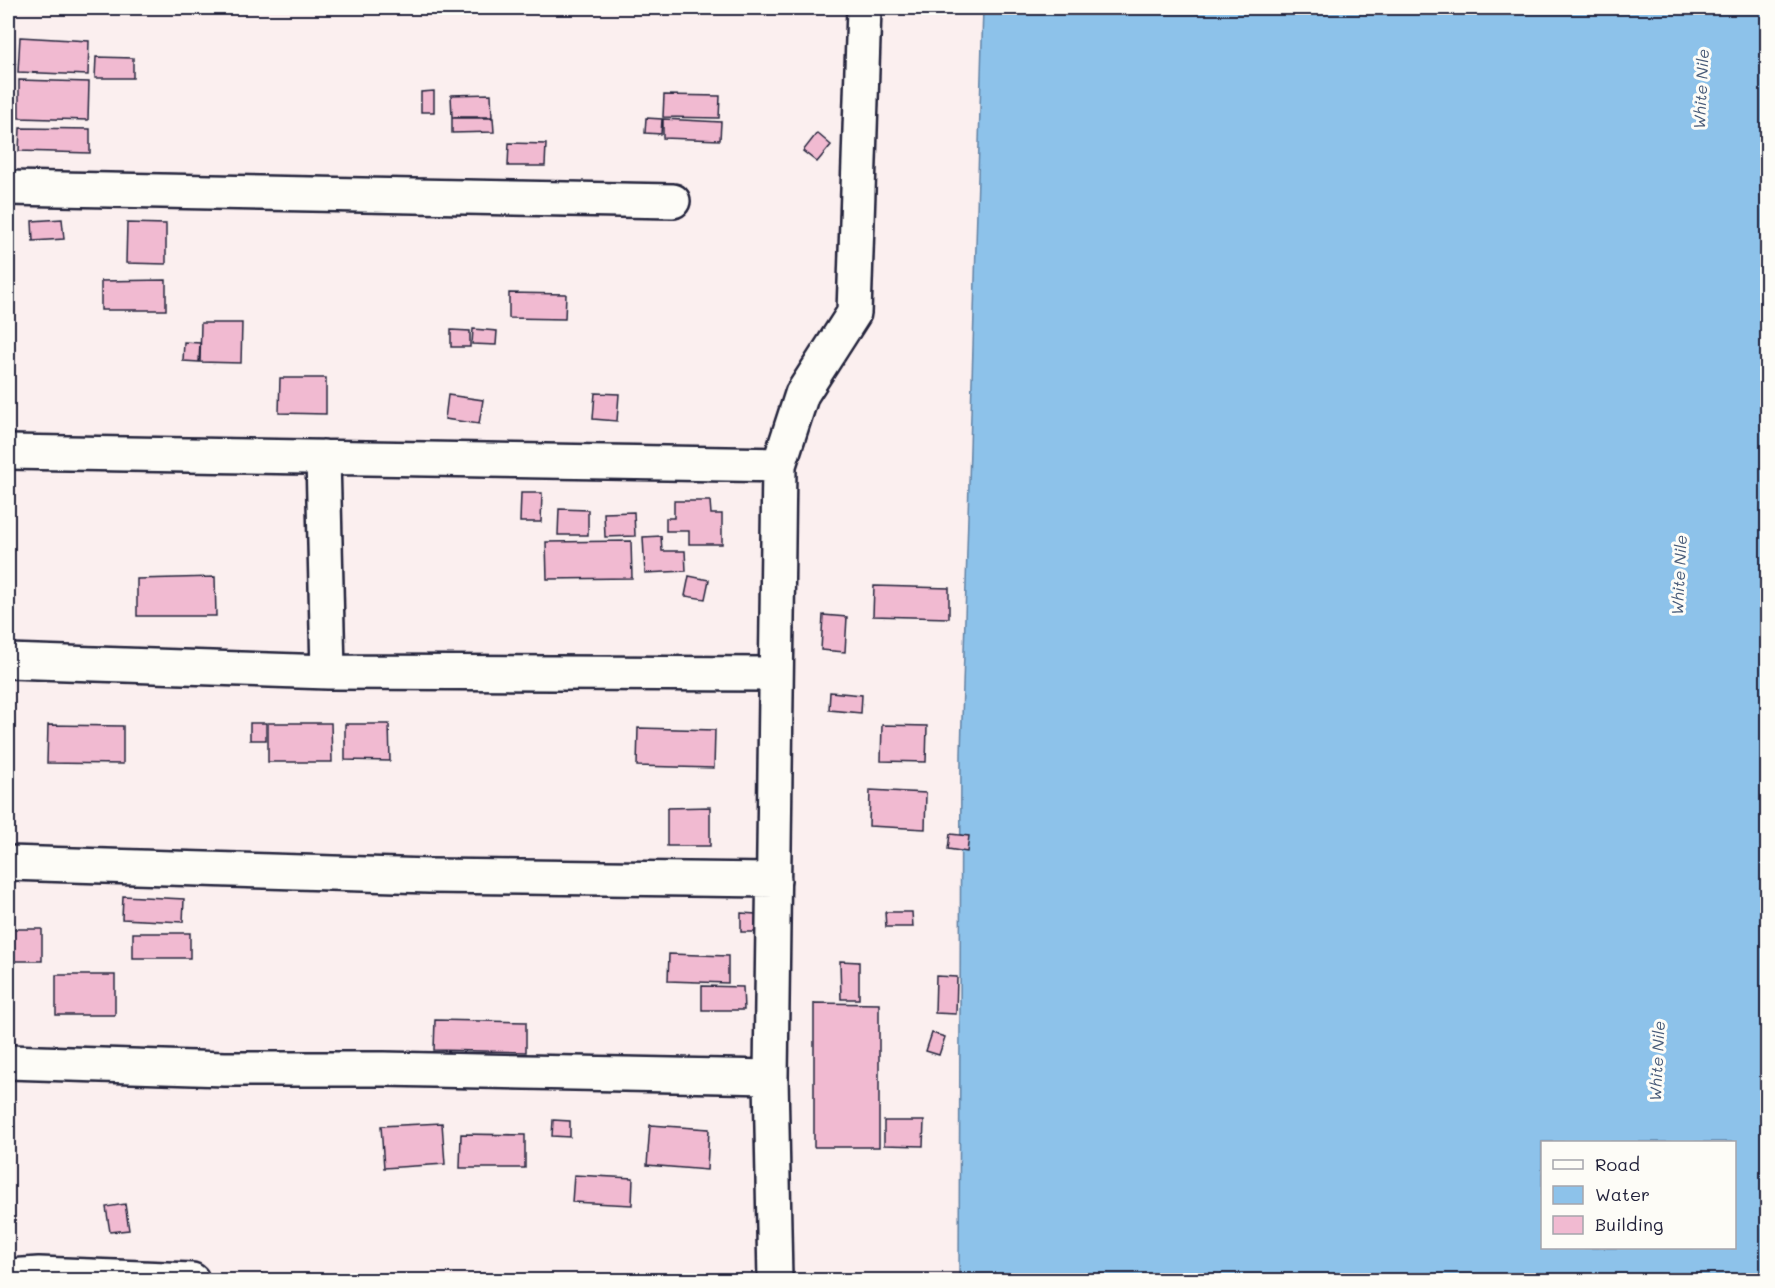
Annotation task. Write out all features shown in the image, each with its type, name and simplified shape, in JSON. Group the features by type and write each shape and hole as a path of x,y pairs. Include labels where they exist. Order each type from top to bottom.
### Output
{"street":[{"path":"775,1281 771,1077 778,465 802,394 854,314 864,8"},
{"path":"8,188 673,201"},
{"path":"8,452 778,465"},
{"path":"323,457 328,672"},
{"path":"8,661 328,672 776,674"},
{"path":"8,864 429,876 774,880"},
{"path":"8,1062 225,1069 384,1069 771,1077"},
{"path":"8,1276 39,1274 192,1281"}],"water":[{"name":"White Nile","path":"983,8 1767,8 1767,1280 959,1280 961,754"}],"building":[{"path":"20,37 89,41 88,75 18,72"},
{"path":"96,57 133,58 133,78 95,78"},
{"path":"19,80 89,82 88,120 19,118"},
{"path":"434,91 434,112 421,112 421,92"},
{"path":"491,94 492,117 452,117 451,95"},
{"path":"664,95 720,96 719,118 663,117"},
{"path":"452,118 493,118 494,132 452,133"},
{"path":"646,118 662,119 661,134 645,133"},
{"path":"663,119 721,122 720,140 663,138"},
{"path":"20,128 90,129 90,153 19,151"},
{"path":"817,133 831,145 817,162 803,151"},
{"path":"509,143 546,144 545,166 508,166"},
{"path":"62,219 64,239 33,241 32,221"},
{"path":"127,223 166,224 166,264 126,263"},
{"path":"166,280 166,310 101,310 101,281"},
{"path":"509,293 566,294 565,319 509,318"},
{"path":"8,321 12,321 10,352 8,352"},
{"path":"201,323 242,323 241,363 200,362"},
{"path":"473,329 497,331 496,345 472,344"},
{"path":"451,330 470,331 470,347 451,347"},
{"path":"184,342 200,343 199,362 183,361"},
{"path":"280,378 326,378 326,414 279,413"},
{"path":"595,393 619,394 617,421 593,419"},
{"path":"448,395 483,400 479,424 445,419"},
{"path":"521,493 542,493 541,522 520,522"},
{"path":"674,501 710,501 711,514 722,514 722,544 689,544 689,531 666,531 666,518 674,518"},
{"path":"559,509 588,510 588,535 558,535"},
{"path":"634,512 635,536 605,537 604,513"},
{"path":"661,536 662,551 685,551 686,571 645,573 643,537"},
{"path":"631,541 632,578 547,579 546,542"},
{"path":"689,576 709,580 705,599 685,596"},
{"path":"215,577 216,616 137,616 137,579"},
{"path":"874,586 949,588 949,618 873,616"},
{"path":"823,615 847,617 845,652 821,650"},
{"path":"830,692 862,695 861,713 829,710"},
{"path":"250,723 266,723 266,740 250,740"},
{"path":"268,723 331,723 332,762 268,762"},
{"path":"345,724 389,724 390,761 345,760"},
{"path":"48,725 123,726 123,764 47,763"},
{"path":"882,725 927,726 926,762 881,761"},
{"path":"638,728 715,730 714,768 637,766"},
{"path":"870,790 926,793 925,829 869,826"},
{"path":"710,807 710,846 667,846 667,808"},
{"path":"950,834 969,836 967,852 948,849"},
{"path":"123,896 184,899 183,922 122,919"},
{"path":"885,912 912,912 913,927 886,927"},
{"path":"741,913 756,914 756,932 741,932"},
{"path":"8,929 42,929 42,961 8,961"},
{"path":"133,933 190,933 190,958 133,958"},
{"path":"669,954 728,956 728,983 668,981"},
{"path":"840,961 859,962 859,999 841,999"},
{"path":"56,975 115,975 115,1015 56,1015"},
{"path":"936,976 957,977 956,1014 935,1013"},
{"path":"702,986 743,987 744,1010 702,1010"},
{"path":"814,1003 879,1004 879,1147 814,1147"},
{"path":"8,1009 10,1009 10,1034 8,1034"},
{"path":"435,1020 526,1022 526,1052 434,1050"},
{"path":"932,1033 945,1037 939,1055 926,1051"},
{"path":"553,1120 570,1121 570,1137 552,1136"},
{"path":"884,1121 924,1121 923,1146 884,1145"},
{"path":"442,1123 445,1164 384,1168 381,1126"},
{"path":"650,1125 709,1129 707,1170 647,1165"},
{"path":"461,1134 525,1135 525,1168 460,1168"},
{"path":"574,1175 633,1178 632,1205 572,1202"},
{"path":"125,1204 129,1230 110,1232 106,1207"}]}
